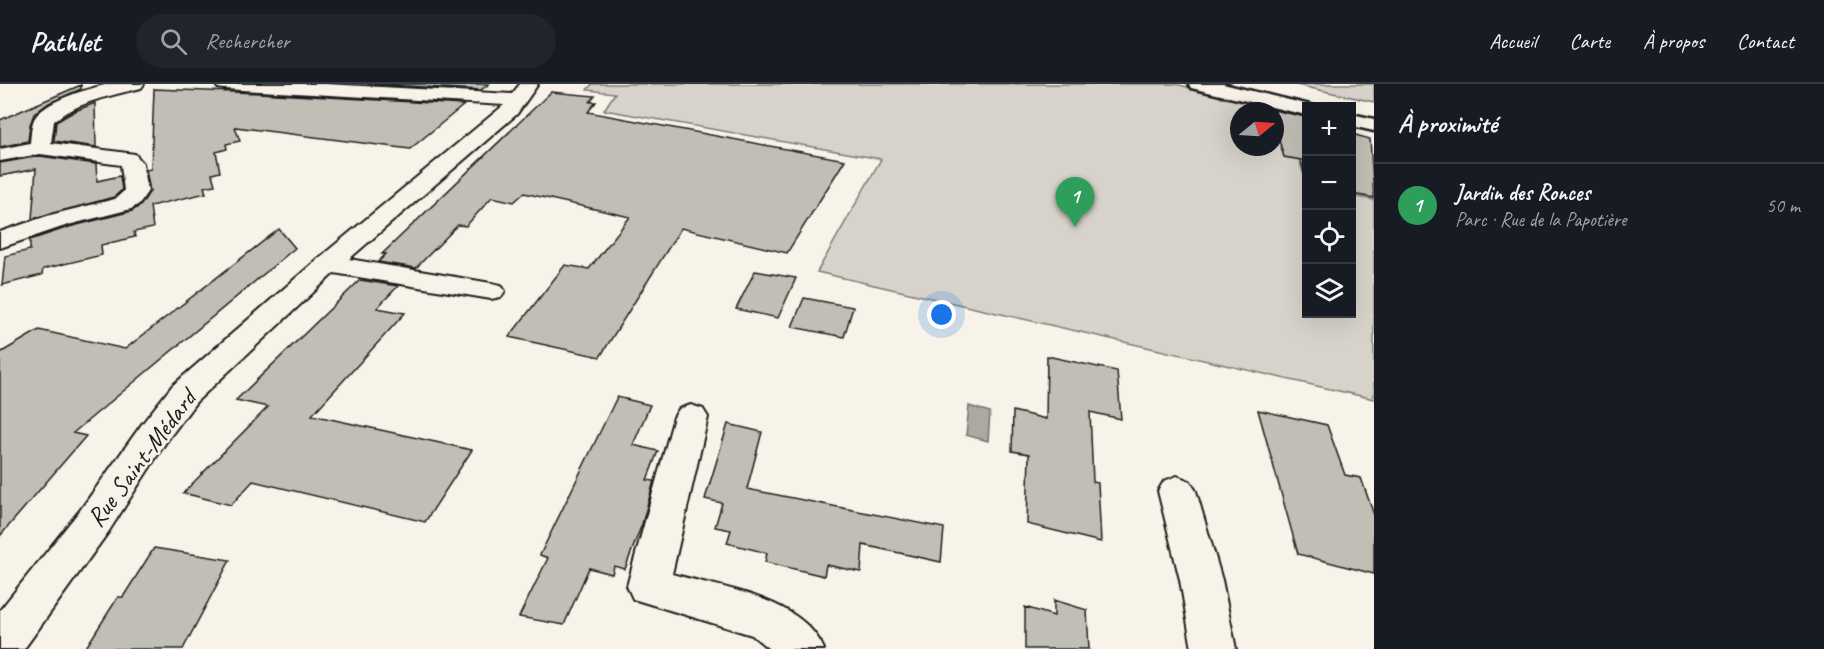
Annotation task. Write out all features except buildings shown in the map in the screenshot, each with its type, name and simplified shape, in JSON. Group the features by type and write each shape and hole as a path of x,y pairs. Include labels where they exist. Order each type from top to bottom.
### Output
{"street":[{"path":"40,148 44,119 54,111 110,88 135,84"},
{"path":"224,84 523,92"},
{"path":"1198,84 1302,108"},
{"name":"Rue Saint-Médard","path":"0,645 95,520 154,433 184,394 328,264 510,110 523,92"},
{"path":"1356,121 1374,125"},
{"path":"0,155 40,148 127,159 132,163 136,190 131,199 123,204 59,220 0,240"},
{"path":"328,264 491,291"},
{"path":"691,417 648,586 765,619 801,649"},
{"path":"1177,491 1200,580 1214,649"}],"shaded area":[{"path":"592,84 1175,84 1250,102 1230,102 1230,156 1284,156 1284,110 1302,169 1302,318 1356,318 1356,197 1374,200 1374,399 817,272 881,159 604,110 615,93 587,90"},
{"path":"1292,84 1374,84 1374,102"},
{"path":"969,406 990,412 988,441 966,435"}],"place":[{"name":"Jardin des Ronces","path":"1075,227"}]}
